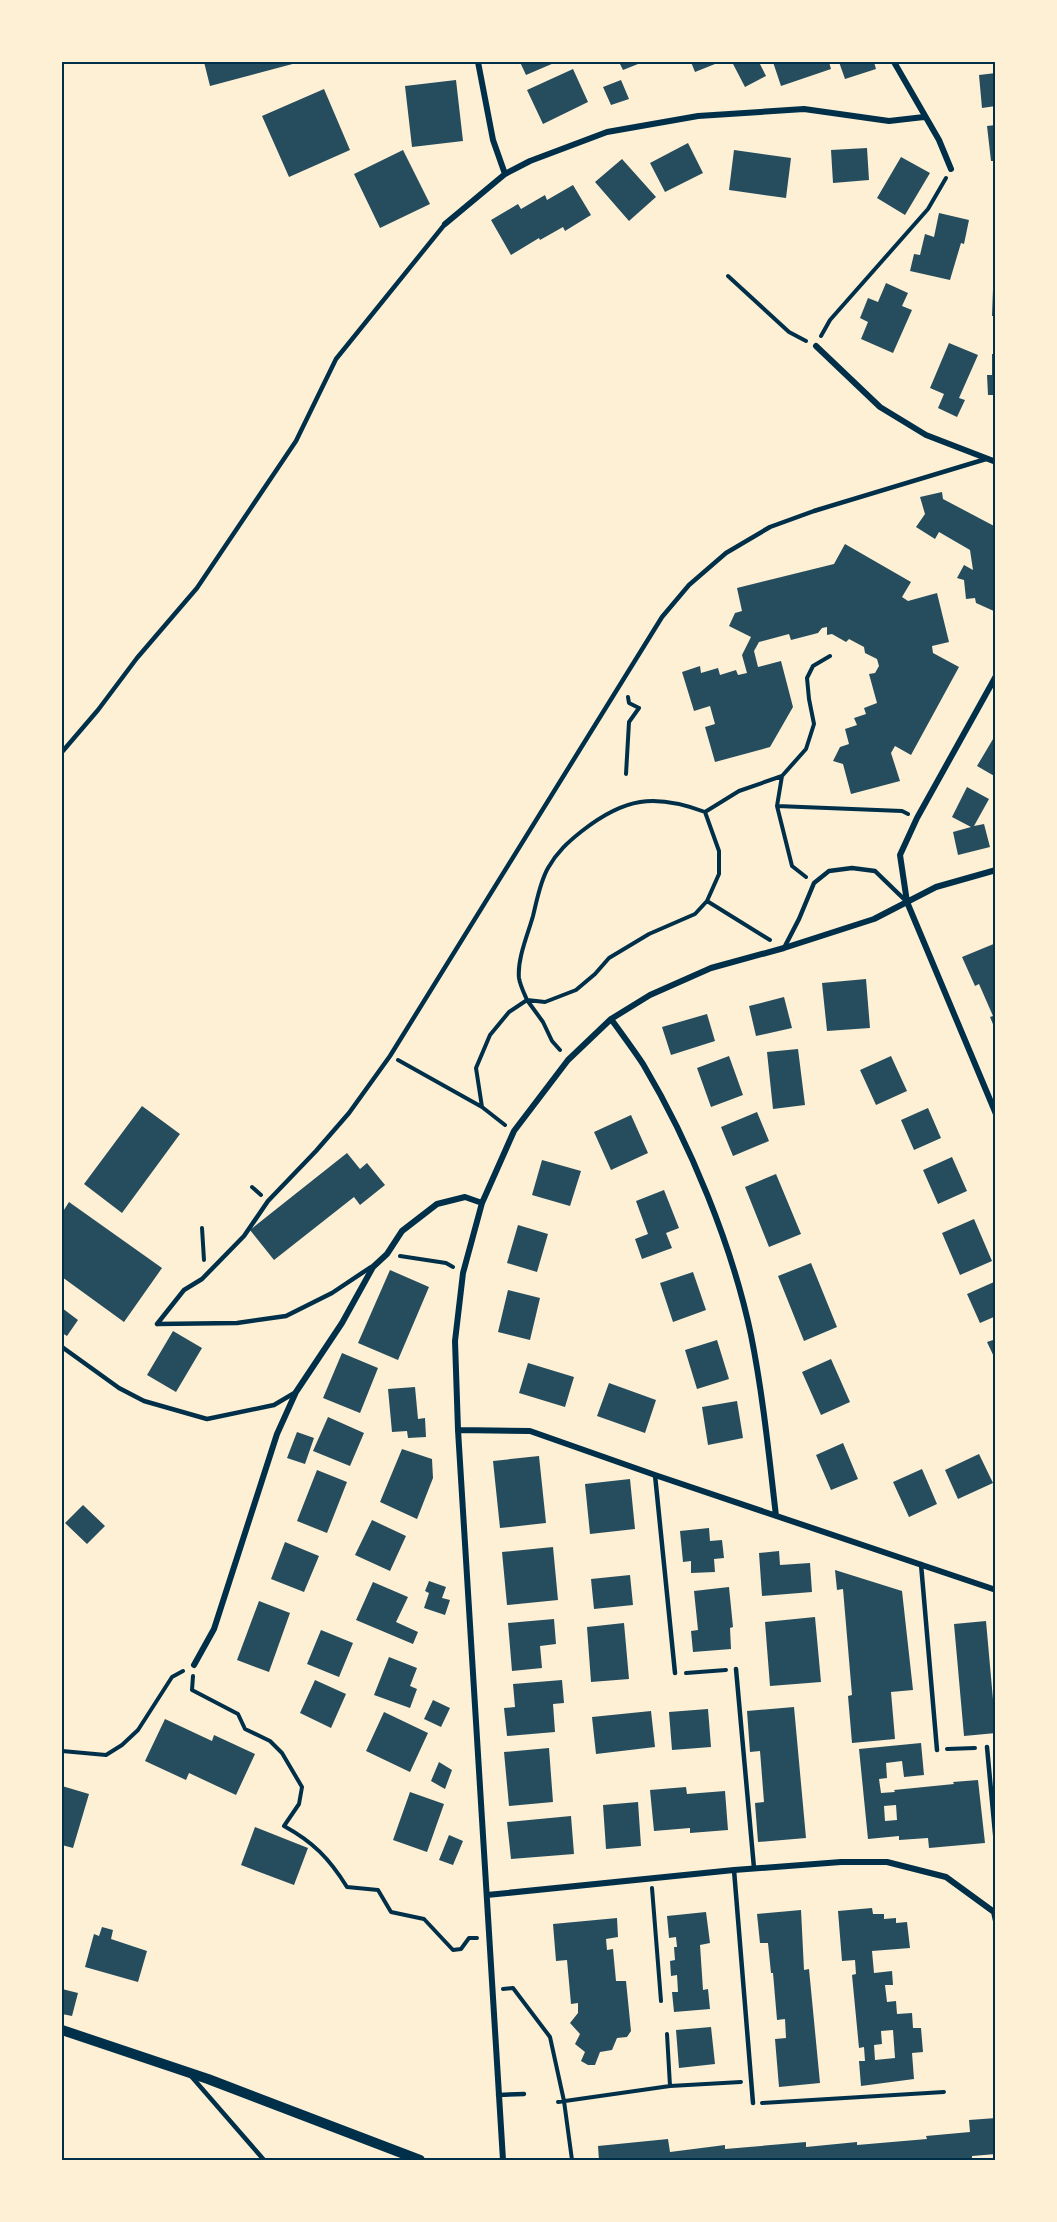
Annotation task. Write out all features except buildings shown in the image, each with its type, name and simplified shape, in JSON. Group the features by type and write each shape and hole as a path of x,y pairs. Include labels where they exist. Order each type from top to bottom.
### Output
{"street":[{"path":"478,62 493,140 505,174"},
{"path":"894,62 939,141 951,169"},
{"path":"445,224 505,174 530,161 607,132 698,116 804,109 889,121 924,117"},
{"path":"816,346 880,407 926,435 996,462"},
{"path":"996,676 917,818 900,855 907,902 996,1114"},
{"path":"503,2160 458,1430 455,1341 463,1273 482,1203 514,1131 568,1060 611,1019 650,995 711,968 784,948 874,919 936,887 996,870"},
{"path":"611,1019 642,1063 678,1128 735,1271 751,1335 762,1401 776,1516"},
{"path":"194,1665 214,1629 277,1434 296,1392 342,1323 373,1267 387,1254 402,1231 437,1204 465,1197 482,1203"},
{"path":"458,1430 530,1431 996,1590"},
{"path":"487,1895 754,1868 841,1862 887,1862 946,1877 995,1909 996,1921"},
{"path":"62,2030 187,2072 420,2160"}],"lane":[{"path":"62,752 98,710 137,658 197,588 296,441 336,359 445,224"},
{"path":"373,1267 332,1293 286,1316 237,1323 157,1324 183,1290 202,1279 244,1236 268,1201 349,1113 390,1056 662,616 689,585 726,553 770,527 986,459"},
{"path":"784,948 814,883 830,871 852,868 875,871 907,902"},
{"path":"62,1347 119,1388 144,1401 207,1419 274,1405 296,1392"},
{"path":"655,1475 675,1673"},
{"path":"921,1564 937,1750"},
{"path":"736,1670 754,1868"},
{"path":"987,1747 996,1844"},
{"path":"734,1870 753,2103"},
{"path":"187,2072 264,2160"},
{"path":"498,2095 524,2094"}],"path":[{"path":"728,276 789,332 816,346 830,320 928,209 951,169"},
{"path":"705,812 739,791 782,776 806,749 814,724 808,699 807,678 813,666 830,656"},
{"path":"623,679 629,703 639,708 630,722 626,774"},
{"path":"782,776 777,806 792,866 814,883"},
{"path":"482,1107 476,1068 490,1035 509,1012 526,1000 545,1002 576,990 609,958 649,934 695,914 707,901 719,874 719,850 705,812 689,806 666,802 629,803 604,814 561,848 547,869 524,942 519,978 526,1000 543,1022 552,1041 568,1060"},
{"path":"777,806 902,811 917,818"},
{"path":"707,901 784,948"},
{"path":"390,1056 482,1107 514,1131"},
{"path":"201,1228 203,1238"},
{"path":"387,1254 446,1263 463,1273"},
{"path":"62,1751 106,1755 122,1745 138,1730 172,1677 194,1665"},
{"path":"194,1665 192,1690 238,1714 245,1729 270,1741 282,1754 302,1787 299,1804 284,1826 304,1837 325,1855 347,1887 378,1890 391,1912 424,1919 453,1950 461,1949 470,1938 489,1938"},
{"path":"675,1673 736,1670"},
{"path":"937,1750 987,1747"},
{"path":"652,1878 661,2001"},
{"path":"492,1990 513,1988 550,2037 564,2101 572,2160"},
{"path":"667,2034 670,2086"},
{"path":"558,2102 670,2086 751,2081"},
{"path":"753,2103 944,2092"}]}
